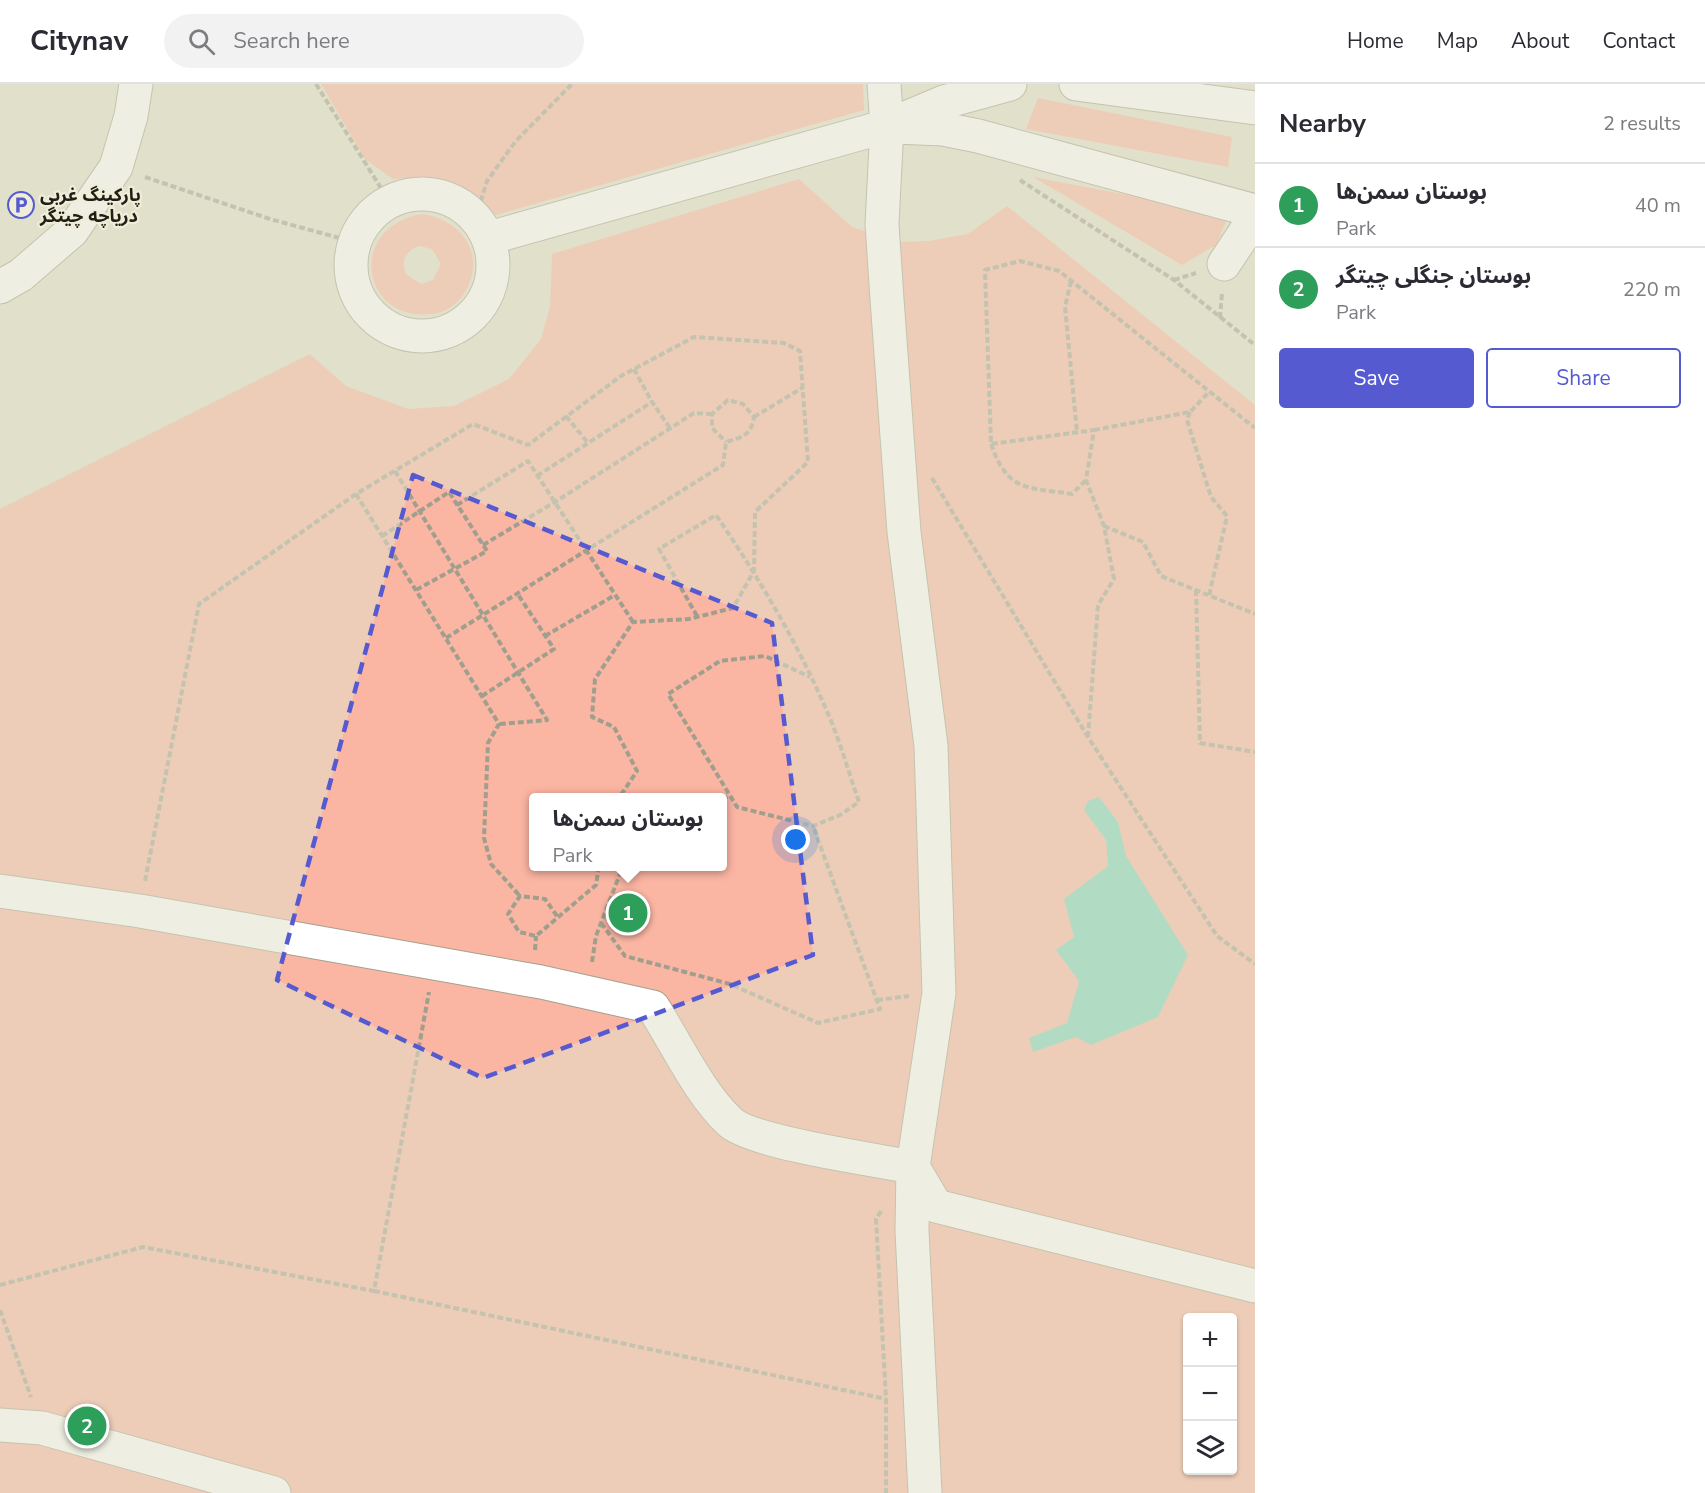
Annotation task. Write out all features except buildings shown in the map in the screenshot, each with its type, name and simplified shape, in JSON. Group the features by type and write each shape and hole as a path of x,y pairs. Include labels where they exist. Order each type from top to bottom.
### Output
{"street":[{"path":"0,287 21,275 72,231 116,167 131,116 136,84"},
{"path":"884,84 887,126 882,224 904,532 931,746 939,993 913,1167 912,1231 925,1493"},
{"path":"483,228 887,126 944,102 1010,84"},
{"path":"1076,84 1255,108"},
{"path":"887,126 943,129 978,136 1255,211"},
{"path":"412,194 435,194 458,202 483,228 494,260 492,284 483,304 467,321 447,332 424,337 401,334 381,324 364,307 354,287 350,264 354,242 362,225 389,201 412,194"},
{"path":"1224,264 1255,217"},
{"path":"0,891 140,911 586,992 653,1007 711,1101 731,1124 756,1136 913,1167 936,1206 1255,1286"},
{"path":"0,1425 42,1428 274,1493"}],"path":[{"path":"316,84 389,201"},
{"path":"483,228 487,181 514,142 572,84"},
{"path":"116,167 270,219 354,242"},
{"path":"1018,178 1026,186 1174,280 1255,345"},
{"path":"1086,480 1072,494 1014,483 999,467 991,444 985,270 1020,261 1059,271 1255,428"},
{"path":"1071,281 1065,307 1077,432"},
{"path":"140,911 199,604 356,494 473,424 528,445 634,369 694,338 784,343 800,351 808,462 755,512 754,571 733,608 697,616 633,622"},
{"path":"634,369 652,402 670,428"},
{"path":"754,417 803,388"},
{"path":"1209,596 1227,516 1211,497 1187,420 1190,412 1210,392"},
{"path":"483,544 555,502 694,413 712,414 728,400 743,404 754,417 752,429 746,436 726,442"},
{"path":"537,476 652,402"},
{"path":"991,444 1094,430 1190,412"},
{"path":"712,414 712,428 726,442"},
{"path":"566,416 588,443"},
{"path":"1088,737 1098,604 1114,579 1104,526 1086,480 1094,430"},
{"path":"446,638 723,465 726,442"},
{"path":"457,505 528,461 633,622"},
{"path":"926,468 1088,737 1217,936 1255,964"},
{"path":"395,471 547,720 500,724"},
{"path":"382,536 418,510 449,492 483,544 487,551 416,590"},
{"path":"356,494 500,724"},
{"path":"697,616 659,549 716,515 754,571 810,677 825,707 859,802 840,815 813,826 737,807 668,694 720,661 742,658 765,656 810,677"},
{"path":"1104,526 1143,542 1161,576 1255,614"},
{"path":"1197,590 1200,743 1255,752"},
{"path":"482,696 554,650 517,593"},
{"path":"545,636 615,595"},
{"path":"622,793 637,771 614,727 592,717 595,679 633,622"},
{"path":"500,724 488,743 484,838 491,864 520,896 545,899 557,916"},
{"path":"601,923 626,956 730,984 818,1023 880,1009 813,826"},
{"path":"520,896 508,914 519,932 537,936 557,916 596,885 598,871"},
{"path":"586,992 601,923 621,871"},
{"path":"374,1291 434,965"},
{"path":"0,1285 143,1247 374,1291 886,1399"},
{"path":"0,1310 42,1428"}],"highlighted area":[{"path":"413,475 772,623 813,955 483,1078 277,980"}],"shaded area":[{"path":"321,84 863,84 864,110 496,215 467,190 432,177 393,179 365,159"},
{"path":"1038,98 1232,137 1228,167 1026,129"},
{"path":"1033,177 1229,214 1216,245 1182,265"},
{"path":"799,179 852,227 898,242 929,241 968,234 1007,206 1255,405 1255,1493 0,1493 0,509 310,354 346,386 408,409 454,406 509,379 541,339 550,307 552,254"},
{"path":"422,214 449,223 467,241 472,252 471,278 462,296 447,310 432,314 408,313 390,304 378,289 372,272 373,253 382,236 398,222","holes":["420,246 432,249 441,264 433,280 421,284 406,274 404,260 411,250"]}],"water":[{"path":"1099,797 1118,822 1126,856 1188,955 1158,1017 1091,1045 1076,1037 1033,1052 1029,1038 1067,1023 1079,981 1056,950 1074,937 1064,899 1108,866 1106,840 1084,810 1088,801"}],"place":[{"name":"پارکینگ غربی دریاچه چیتگر","path":"21,205"},
{"name":"بوستان سمن‌ها","path":"628,913"},
{"name":"بوستان جنگلی چیتگر","path":"87,1426"}]}
